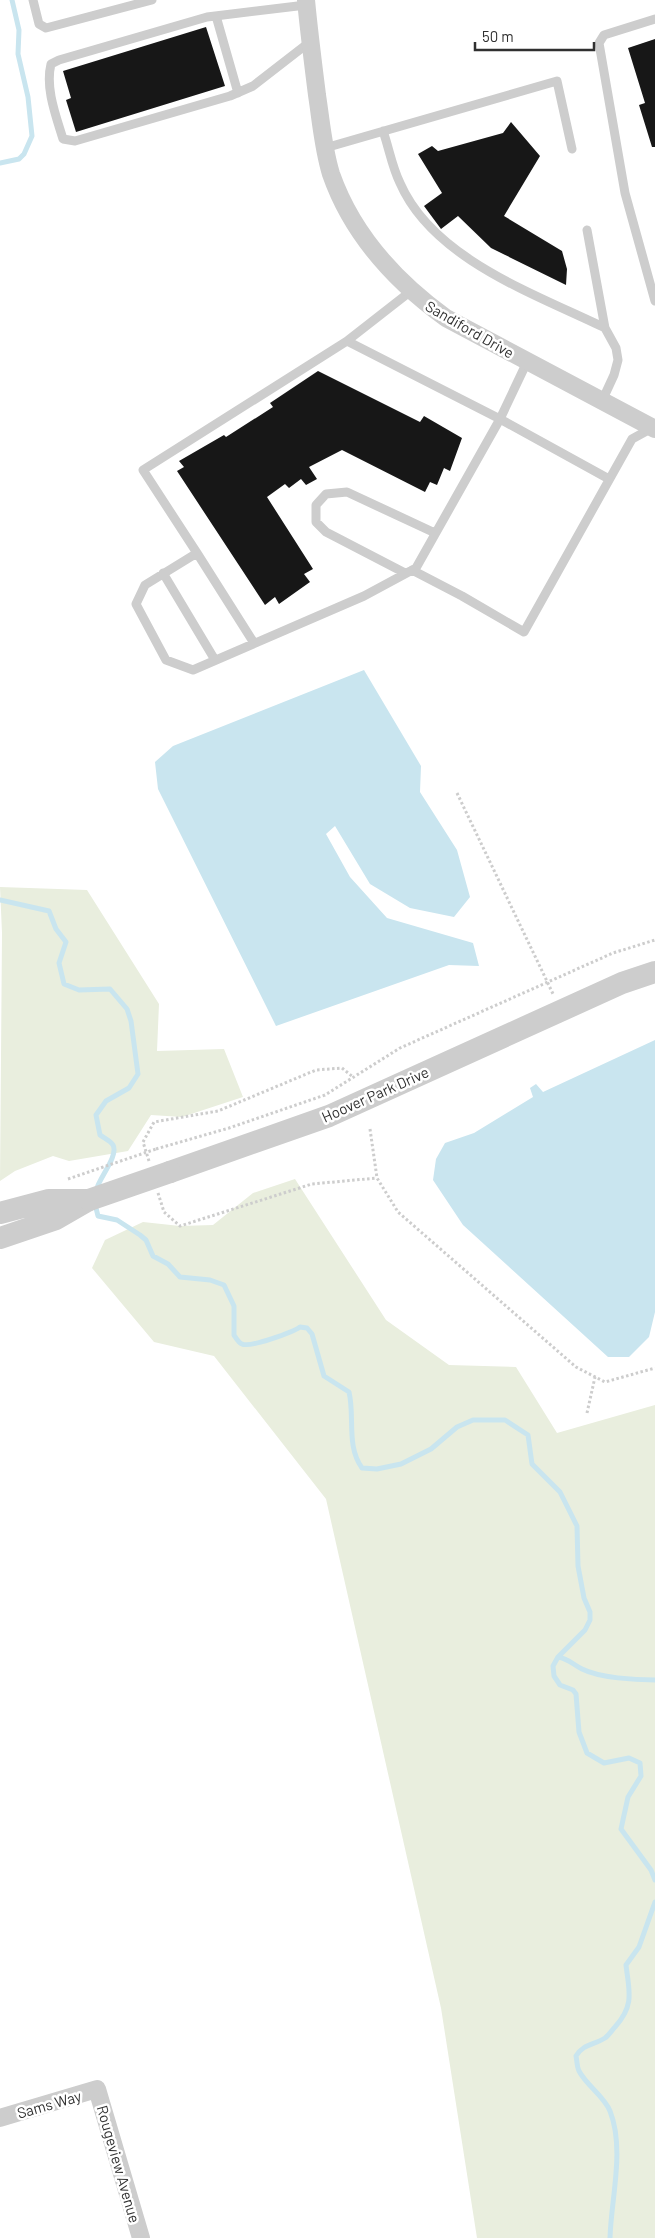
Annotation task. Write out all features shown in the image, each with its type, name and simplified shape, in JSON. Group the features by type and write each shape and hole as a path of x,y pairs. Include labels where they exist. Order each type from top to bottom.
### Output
{"street":[{"name":"Sandiford Drive","path":"306,3 324,148 331,174 352,220 391,272 411,291 446,318 654,427"},
{"name":"Hoover Park Drive","path":"0,1238 56,1219 89,1200 328,1116 622,984 655,972"},
{"name":"Hoover Park Drive","path":"0,1213 49,1200 89,1200"},
{"name":"Sams Way","path":"0,2118 97,2089"},
{"name":"Rougeview Avenue","path":"97,2089 141,2238"}],"lane":[{"path":"34,0 39,24 46,28 152,0"},
{"path":"306,3 216,16 51,64 48,73 53,107 63,139 74,141 238,93 252,86 311,41"},
{"path":"216,16 238,93"},
{"path":"655,19 604,35 599,43 625,193 655,301"},
{"path":"324,148 556,81 572,148"},
{"path":"383,131 400,183 426,224 462,253 497,276 605,328"},
{"path":"586,230 605,328 616,348 618,360 614,375 602,401"},
{"path":"254,644 144,470 347,341 411,291"},
{"path":"347,341 500,419 610,479"},
{"path":"197,553 145,584 136,604 166,660 192,670 364,596 416,568 500,419 527,362"},
{"path":"436,533 347,492 326,494 316,506 316,522 326,532 462,596 524,632 632,438 654,427"},
{"path":"163,573 215,660"}],"path":[{"path":"457,793 561,1011"},
{"path":"68,1179 229,1128 324,1095 400,1048 612,953 655,940"},
{"path":"370,1129 377,1178 398,1212 576,1366 605,1382 655,1368"},
{"path":"587,1413 595,1377"}],"green space":[{"path":"0,887 87,890 159,1004 157,1051 224,1049 243,1097 182,1117 151,1115 128,1151 69,1161 53,1156 15,1171 0,1181 2,933"},
{"path":"295,1179 386,1320 449,1365 516,1367 557,1433 655,1405 655,2238 477,2238 441,2008 326,1499 214,1356 154,1342 92,1268 105,1240 143,1222 180,1226 213,1225 253,1193"}],"water":[{"path":"364,670 421,766 420,792 457,850 470,897 454,917 410,908 370,884 335,826 326,834 350,877 387,918 473,943 479,966 449,965 276,1026 158,789 155,762 173,746"},
{"path":"655,1040 655,1312 649,1337 629,1357 608,1357 463,1225 433,1180 436,1159 445,1143 474,1133 533,1097 530,1088 536,1084 543,1092"}],"building":[{"path":"206,27 225,86 76,132 66,100 71,98 63,71"},
{"path":"655,39 655,147 652,147 639,105 645,103 628,48"},
{"path":"511,122 540,156 504,216 562,251 567,269 566,285 491,248 458,216 441,229 424,206 442,193 418,154 432,146 438,151 503,133"},
{"path":"318,371 420,422 424,416 462,438 450,471 444,468 437,485 430,482 425,492 342,450 309,467 317,479 306,485 301,479 289,488 285,484 267,497 313,569 304,574 310,582 279,604 275,597 265,605 177,471 184,467 179,461 224,435 226,437 273,407 270,403"}],"waterway":[{"path":"0,163 19,159 24,154 32,136 28,97 18,54 19,30 12,0"},
{"path":"0,900 49,911 56,929 66,942 59,963 64,984 79,990 110,989 127,1009 131,1021 138,1074 129,1088 106,1101 96,1115 100,1135 113,1145 114,1150 111,1161 96,1191"},
{"path":"95,1204 98,1216 117,1220 140,1235 146,1240 153,1256 168,1264 180,1277 210,1280 224,1285 234,1306 234,1335 241,1343 247,1345 262,1342 300,1327 307,1328 312,1334 324,1376 349,1392 352,1441 357,1459 362,1468 377,1469 401,1464 431,1449 457,1427 473,1420 505,1420 528,1435 532,1464 560,1492 577,1526 578,1566 584,1598 590,1612 590,1620 585,1630 558,1657 553,1666 554,1676 560,1685 573,1690 576,1694 579,1732 587,1753 604,1763 629,1758 640,1763 641,1776 628,1797 621,1829 651,1870 655,1880"},
{"path":"558,1657 598,1675 655,1680"},
{"path":"610,2238 617,2158 614,2126 607,2106 579,2071 576,2056 585,2047 606,2037 626,2012 629,1998 626,1965 639,1947 655,1902"}]}
